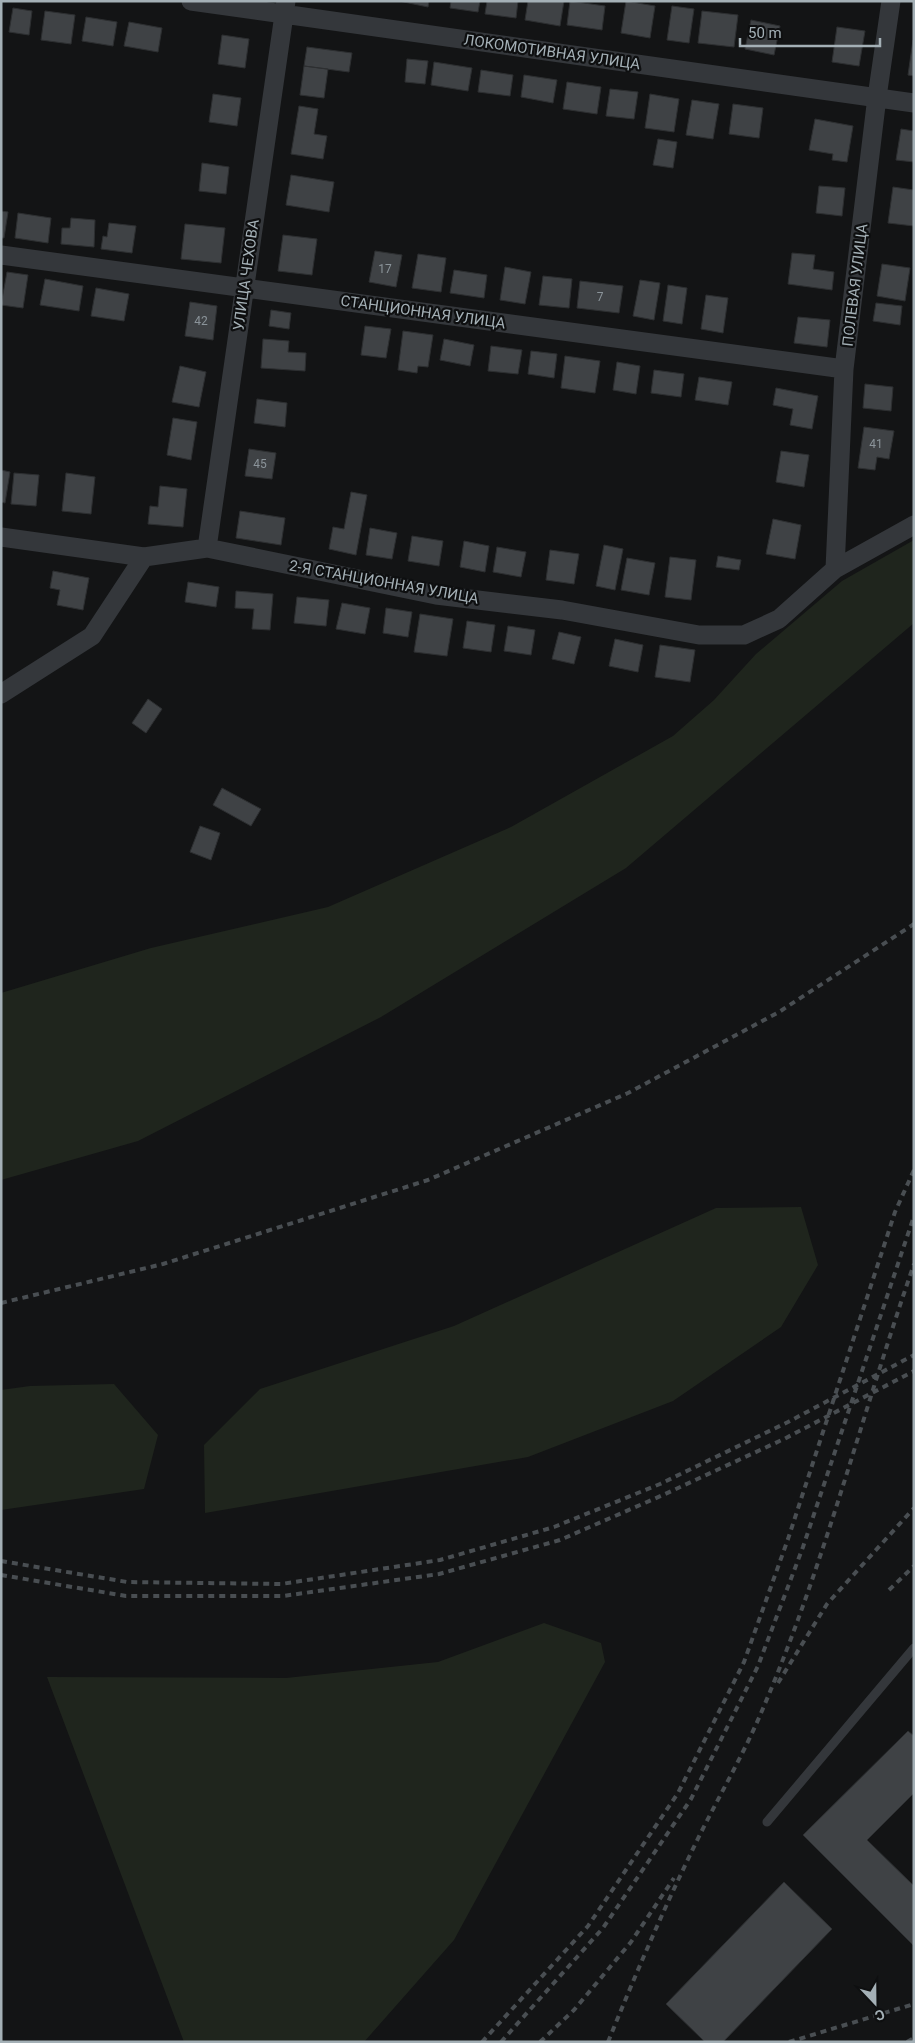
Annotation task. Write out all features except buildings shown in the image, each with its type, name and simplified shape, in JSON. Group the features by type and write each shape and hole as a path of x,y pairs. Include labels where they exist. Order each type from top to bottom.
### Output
{"street":[{"name":"ЛОКОМОТИВНАЯ УЛИЦА","path":"191,1 285,8 914,103"},
{"name":"ПОЛЕВАЯ УЛИЦА","path":"835,569 844,369 877,97 891,1"},
{"name":"УЛИЦА ЧЕХОВА","path":"207,548 285,8"},
{"name":"СТАНЦИОННАЯ УЛИЦА","path":"1,255 844,369"},
{"name":"2-Я СТАНЦИОННАЯ УЛИЦА","path":"1,537 144,557 207,548 436,595 562,610 699,635 744,635 779,619 835,569 914,525"},
{"path":"1,694 92,636 144,557"}],"lane":[{"path":"767,1822 914,1648"}],"shaded area":[{"path":"914,540 914,623 626,868 381,1017 138,1141 1,1180 1,993 151,948 328,907 511,827 673,736 714,700 756,654 842,581"},
{"path":"801,1207 818,1265 781,1327 673,1401 528,1457 205,1513 204,1445 260,1389 454,1326 716,1208"},
{"path":"114,1384 158,1435 144,1489 1,1510 1,1390 30,1386"},
{"path":"544,1623 601,1643 605,1662 454,1940 364,2042 184,2042 47,1677 286,1678 438,1662"}],"railway":[{"path":"1,1303 163,1264 428,1180 628,1093 779,1012 914,924"},
{"path":"482,2042 588,1926 678,1793 744,1662 788,1539 895,1212 914,1170"},
{"path":"501,2042 603,1928 691,1799 758,1666 803,1547 914,1216"},
{"path":"608,2042 669,1900 756,1725 786,1652 825,1542 914,1264"},
{"path":"1,1561 127,1582 281,1584 440,1560 554,1527 660,1484 788,1422 914,1355"},
{"path":"1,1575 126,1596 283,1596 439,1574 560,1540 784,1439 914,1371"},
{"path":"778,1683 827,1604 914,1508"},
{"path":"889,1590 914,1566"},
{"path":"540,2042 574,2010 631,1942 674,1878"},
{"path":"789,2042 914,2004"},
{"path":"907,2042 914,2038"}]}
